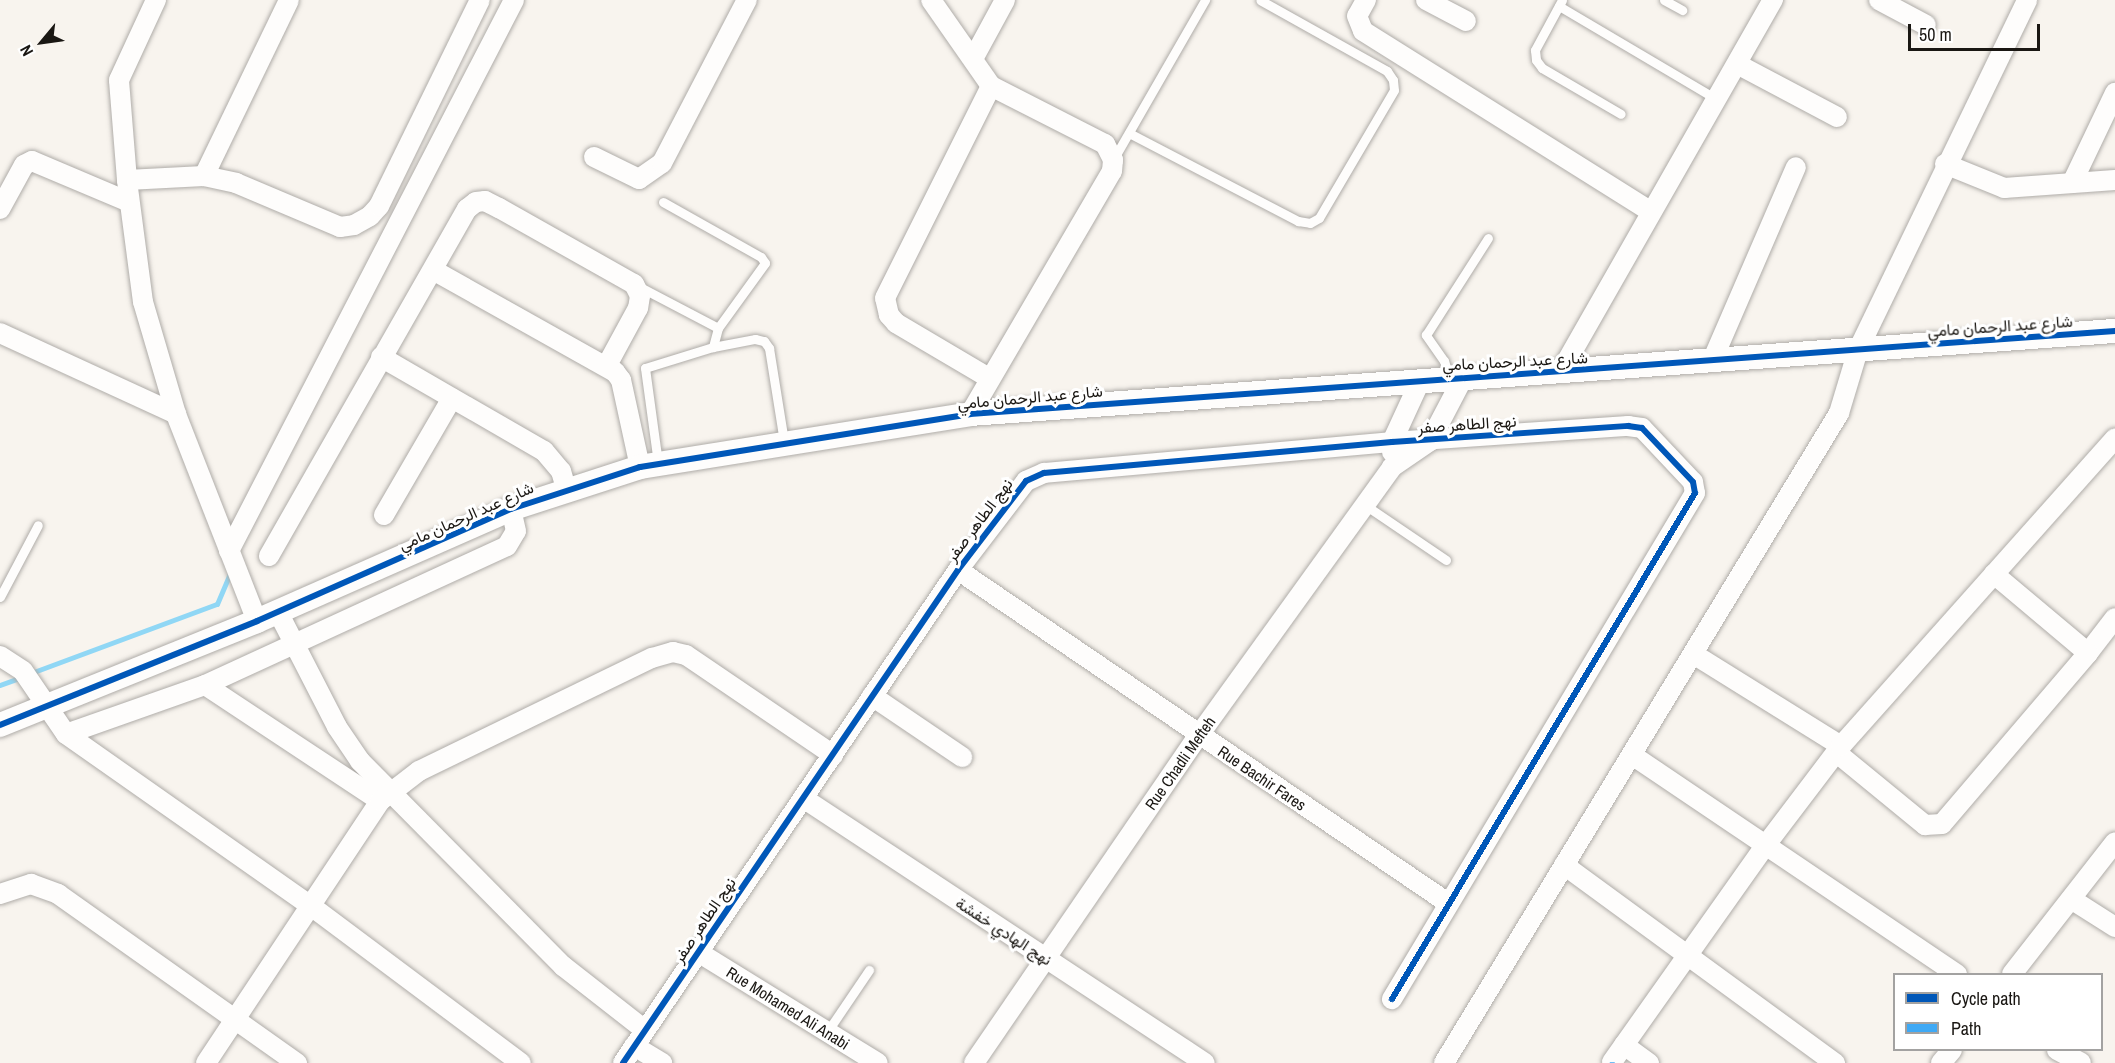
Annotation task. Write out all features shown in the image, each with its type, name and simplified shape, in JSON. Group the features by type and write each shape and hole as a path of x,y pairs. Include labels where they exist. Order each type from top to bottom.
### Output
{"street":[{"path":"156,0 119,80 129,202 143,302 176,414 229,551 267,616 295,645 347,744 385,796 640,1038 662,1063"},
{"path":"204,176 289,0"},
{"path":"127,180 204,176 236,183 340,227 370,216 380,206 480,0"},
{"path":"229,551 514,0"},
{"path":"594,157 639,179 662,163 747,0"},
{"path":"931,0 991,86 1105,144 1113,160 1112,171 970,414"},
{"path":"973,59 1005,0"},
{"path":"1426,0 1466,21"},
{"path":"1560,373 1773,0"},
{"path":"1879,0 1926,26"},
{"path":"1444,1063 1695,655 1839,413 1858,350 1945,164 2026,0"},
{"path":"1364,1 1357,16 1363,31 1651,212"},
{"path":"1737,64 1837,117"},
{"path":"989,378 896,323 889,315 885,298 991,86"},
{"path":"2072,183 2115,93"},
{"path":"0,209 24,165 32,161 129,202"},
{"path":"1945,164 2004,188 2115,180"},
{"path":"1712,361 1796,167"},
{"path":"269,556 467,209 485,201 634,284 640,296 638,308 607,365"},
{"path":"433,270 607,365 621,380 649,465"},
{"name":"شارع عبد الرحمان مامي","path":"0,724 267,616 511,509 566,488 649,465 970,414 1421,379 1560,373 2115,331"},
{"path":"0,333 176,414"},
{"path":"381,357 544,451 561,471 566,488"},
{"path":"1392,467 1430,441 1457,377"},
{"path":"1392,467 1392,442 1421,379"},
{"path":"384,515 452,398"},
{"name":"نهج الطاهر صفر","path":"623,1063 958,570 1019,487 1044,473 1392,442 1628,426 1647,432 1693,482 1695,493 1448,903"},
{"path":"1612,1062 1765,846 1839,750 2115,438"},
{"name":"Rue Chadli Mefteh","path":"974,1063 1044,957 1199,735 1392,467"},
{"path":"66,735 205,686 507,546 516,531 511,509"},
{"name":"Rue Bachir Fares","path":"958,570 1448,903"},
{"path":"1994,574 2088,653"},
{"path":"1695,655 1839,750 1925,825 1936,827 2088,653 2115,618"},
{"path":"206,1063 385,796 418,771 652,657 673,652 686,655 833,754"},
{"path":"0,656 22,671 44,707 66,735 311,906 521,1063"},
{"path":"205,686 385,796"},
{"path":"873,696 962,756"},
{"path":"1632,755 1954,973"},
{"name":"نهج الهادي خفشة","path":"803,798 1205,1063"},
{"path":"2014,973 2115,842"},
{"path":"1564,865 1835,1063"},
{"path":"0,894 31,884 58,894 297,1063"},
{"path":"2071,899 2115,927"},
{"path":"1392,999 1448,903"},
{"name":"Rue Mohamed Ali Anabi","path":"698,952 878,1063"},
{"path":"1624,1045 1649,1063"},
{"path":"1941,1063 1951,1051"},
{"path":"2059,1051 2081,1063"}],"lane":[{"path":"1113,160 1205,0"},
{"path":"1129,133 1298,221 1310,223 1319,218 1394,90 1393,80 1387,71 1260,0"},
{"path":"1664,0 1682,10"},
{"path":"1621,114 1542,68 1536,60 1535,50 1561,3 1716,99"},
{"path":"663,202 761,257 765,263 718,328 712,347"},
{"path":"1457,377 1426,335 1488,238"},
{"path":"634,284 718,328"},
{"path":"649,465 645,368 712,347 764,341 769,348 784,442"},
{"path":"1365,505 1446,560"},
{"path":"0,597 38,525"},
{"path":"827,1032 869,970"}],"waterway":[{"path":"31,673 217,604 232,569"},
{"path":"0,685 22,677"}],"cycle path":[{"path":"0,725 257,621 511,509 640,467 970,414 2115,331"},
{"path":"623,1063 958,570 1026,481 1044,473 1392,442 1628,426 1642,428 1693,482 1695,493 1392,999"}]}
